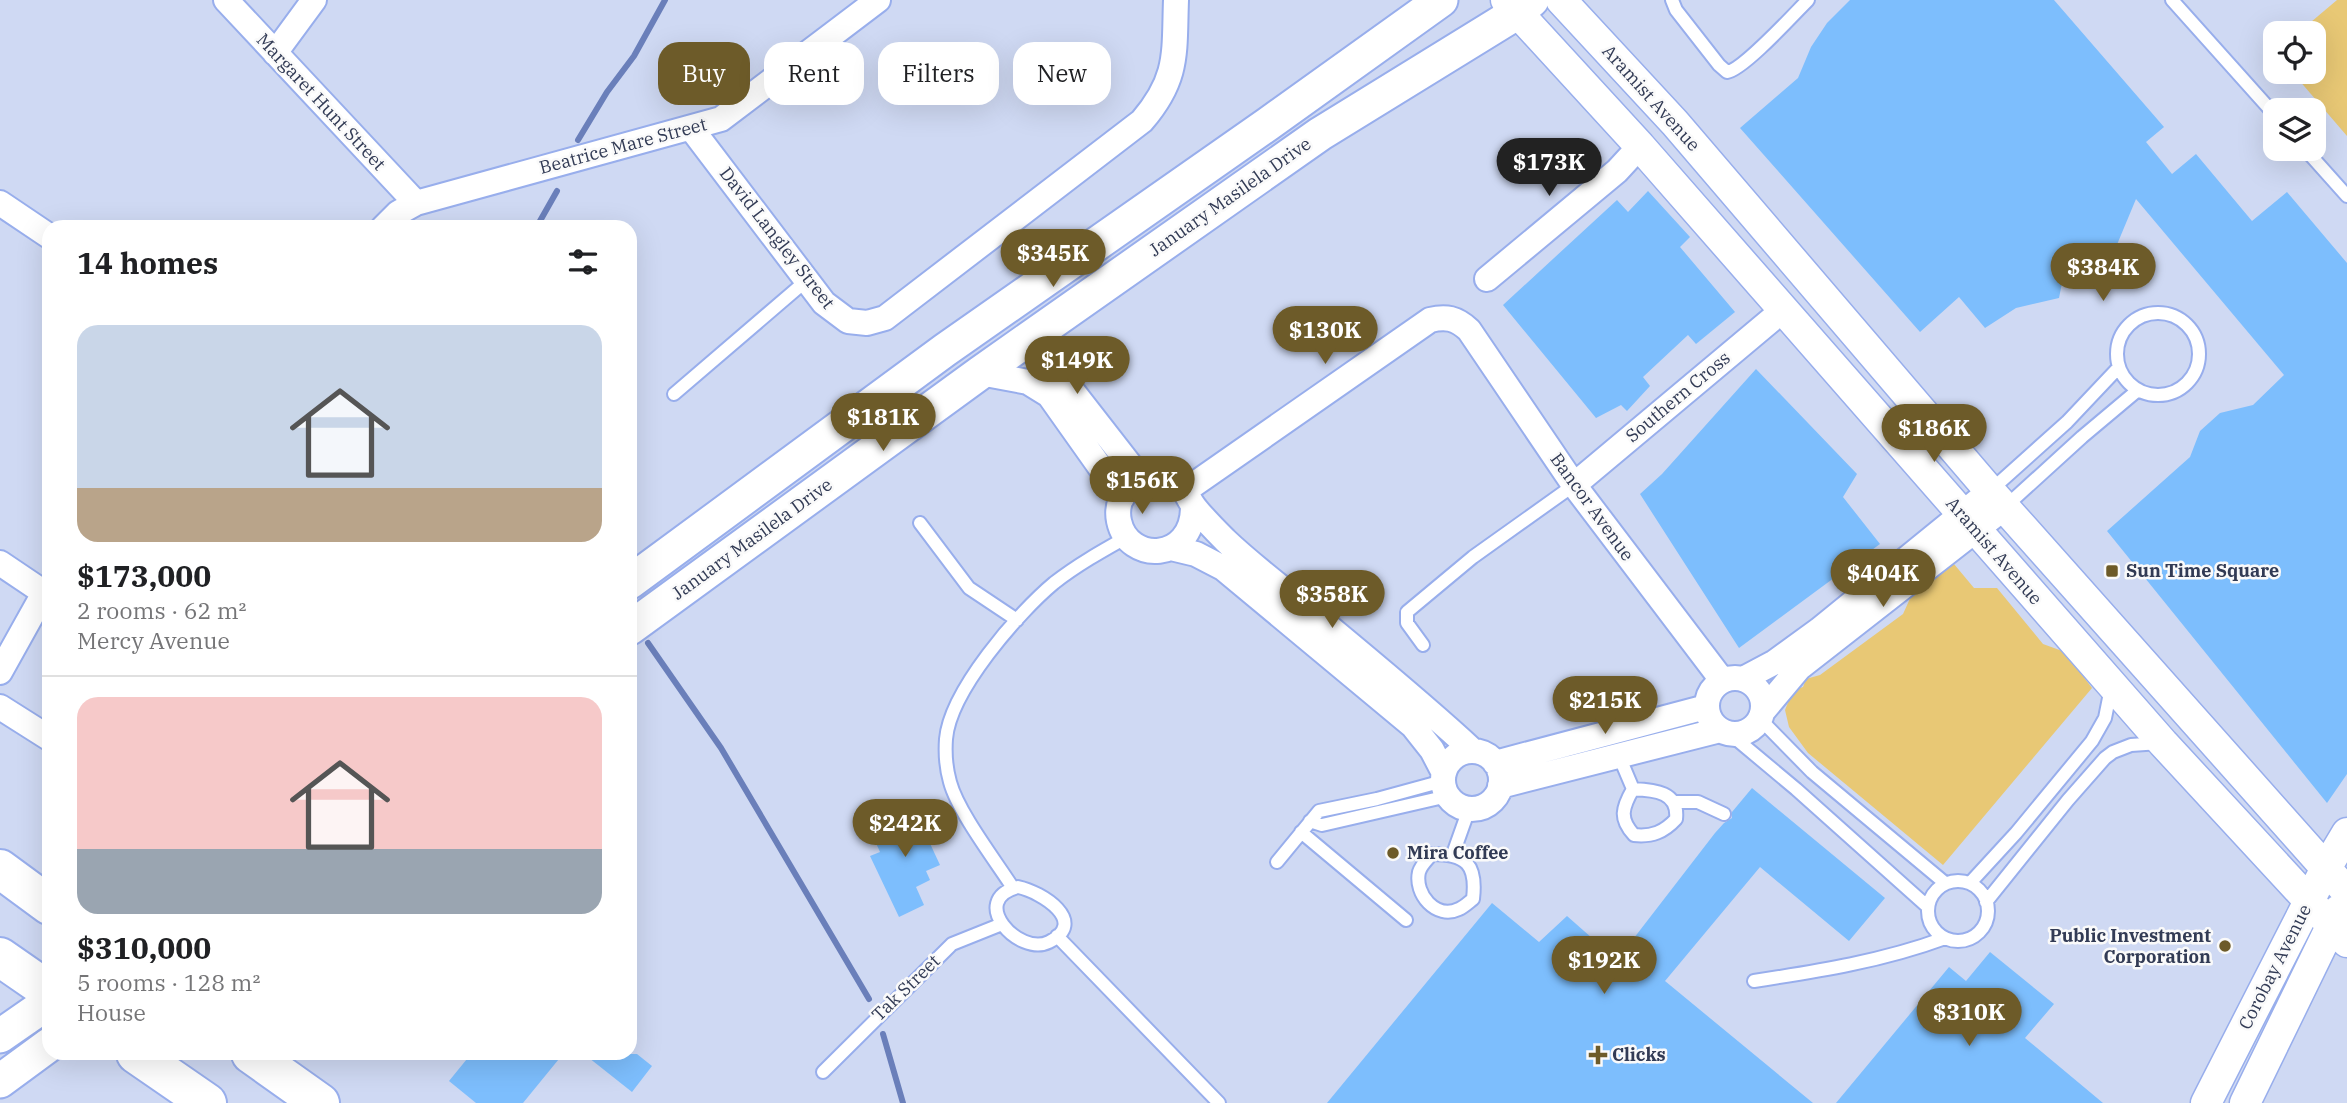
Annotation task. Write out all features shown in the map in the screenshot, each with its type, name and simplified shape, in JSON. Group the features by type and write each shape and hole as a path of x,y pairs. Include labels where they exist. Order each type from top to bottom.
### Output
{"main road":[{"name":"January Masilela Drive","path":"637,577 945,349 1246,140 1441,0"},
{"name":"January Masilela Drive","path":"637,623 980,373 1320,134 1518,4"},
{"path":"729,510 781,488 813,468 994,338 1016,331 1032,339"},
{"path":"0,869 42,900"},
{"path":"0,957 42,986"},
{"path":"0,1036 42,1007"},
{"path":"0,1081 42,1050"},
{"path":"145,1060 207,1103"},
{"path":"261,1060 320,1103"}],"street":[{"name":"Margaret Hunt Street","path":"226,0 416,203"},
{"path":"275,53 314,0"},
{"name":"Beatrice Mare Street","path":"391,220 416,203 721,119 878,0"},
{"name":"David Langley Street","path":"691,128 832,310 848,321 867,323 885,318 938,280 1148,114 1162,96 1171,71 1176,0"},
{"name":"Aramist Avenue","path":"1561,0 1675,123 1997,499 2347,893"},
{"name":"Aramist Avenue","path":"1518,4 2111,684 2339,933"},
{"path":"1487,279 1617,172 1640,146"},
{"path":"0,204 42,231"},
{"name":"Southern Cross","path":"1574,485 1783,310"},
{"name":"Bancor Avenue","path":"1189,498 1430,320 1442,317 1453,319 1469,330 1574,485 1733,679"},
{"path":"1032,339 1141,479"},
{"path":"980,373 1028,382 1049,395 1122,498"},
{"path":"1171,548 1196,554 1223,568 1413,726 1432,750 1451,790 1478,808 1492,801 1498,775 1489,757 1473,751 1227,542 1189,498 1170,478 1151,476 1133,484 1122,498 1118,519 1127,537 1136,545 1147,550 1171,548 1182,541 1189,531 1193,519 1189,498"},
{"path":"1725,732 1713,724 1706,707 1710,692 1733,679 1775,662 1997,499"},
{"path":"1498,775 1619,756 1725,732 1747,732 1800,668 1968,522"},
{"path":"0,563 42,591"},
{"path":"0,672 42,602"},
{"path":"1733,679 1756,686 1760,694 1762,715"},
{"path":"0,706 42,733"},
{"path":"1498,775 1706,707"},
{"path":"1451,790 1451,759 1458,754 1473,751"},
{"name":"Corobay Avenue","path":"2206,1103 2326,868 2347,833"},
{"name":"Corobay Avenue","path":"2245,1103 2339,933 2347,893"}],"lane":[{"path":"1672,0 1676,10 1727,72 1732,71 1808,0"},
{"path":"2172,0 2263,102"},
{"path":"2316,161 2347,196"},
{"path":"674,394 807,280"},
{"path":"2166,313 2186,323 2197,341 2199,352 2199,363 2189,382 2170,393 2159,395 2138,390 2123,377 2119,368 2117,346 2120,335 2135,319 2144,314 2166,313"},
{"path":"1997,499 2119,368"},
{"path":"1997,499 2082,437 2138,390"},
{"path":"2067,422 2082,437"},
{"path":"1423,645 1407,623 1406,612 1473,557 1574,485"},
{"path":"920,523 969,588 1017,620"},
{"path":"1013,888 969,820 951,786 946,760 948,729 971,678 1017,620 1053,584 1088,559 1127,537"},
{"path":"1970,883 2016,833 2097,734 2107,710 2111,684"},
{"path":"1762,715 1812,772 1945,883"},
{"path":"1725,732 1796,789 1928,907"},
{"path":"1986,902 2105,758 2131,745 2164,743"},
{"path":"1619,756 1633,789"},
{"path":"1633,789 1651,789 1666,793 1674,802 1676,819 1658,834 1646,837 1634,835 1624,824 1626,800 1633,789"},
{"path":"1277,862 1310,821 1322,825 1451,790 1453,854"},
{"path":"1674,802 1699,802 1724,814"},
{"path":"1301,832 1406,920"},
{"path":"1432,854 1453,854 1467,862 1475,878 1473,899 1458,910 1443,911 1424,898 1419,874 1422,865 1432,854"},
{"path":"1754,981 1872,960 1945,938 1963,940 1980,931 1987,917 1986,902 1977,888 1970,883 1945,883 1931,897 1928,907 1931,925 1945,938"},
{"path":"1013,888 1029,889 1054,903 1063,923 1061,933 1043,945 1031,944 1017,938 1002,924 997,916 996,905 1001,894 1013,888"},
{"name":"Tak Street","path":"823,1072 952,944 1002,924"},
{"path":"1057,936 1219,1103"}],"shaded area":[{"path":"2337,0 2347,0 2347,136 2326,112 2326,98 2314,98 2302,84 2326,84 2326,21 2312,21"},
{"path":"1954,564 1974,588 1997,588 2043,644 2065,652 2092,688 1943,865 1808,753 1789,727 1785,710 1793,690 1803,687 1806,679 1820,675 1903,614 1913,592"}],"building":[{"path":"1850,0 2054,0 2164,127 2146,142 2172,174 2196,154 2252,221 2287,192 2347,263 2347,774 2327,803 2107,531 2190,457 2200,431 2220,413 2253,405 2284,375 2136,199 2116,247 2100,249 2091,264 2075,278 2062,283 2059,298 2016,308 1985,328 1959,297 1920,332 1740,128 1798,78 1811,47 1827,23"},
{"path":"1648,191 1690,237 1680,247 1735,312 1696,344 1688,335 1643,377 1650,386 1627,411 1621,405 1596,418 1503,305 1617,200 1628,212"},
{"path":"1756,369 1857,474 1843,497 1880,544 1739,648 1640,494 1662,474"},
{"path":"1752,788 1885,898 1849,941 1760,867 1665,981 1813,1103 1327,1103 1492,903 1539,942 1567,916 1617,960 1715,833 1732,818 1732,812"},
{"path":"921,806 934,834 927,837 940,865 926,871 930,880 916,887 924,905 899,917 870,856 880,852 871,832"},
{"path":"1990,952 2054,1004 2025,1038 2103,1103 1836,1103 1949,967 1966,981"},
{"path":"637,1054 652,1066 632,1092 592,1060 637,1060"},
{"path":"466,1060 558,1060 523,1103 476,1103 449,1081"}],"waterway":[{"path":"578,140 607,92 634,56 665,0"},
{"path":"541,220 557,191"},
{"path":"648,643 721,748 869,999"},
{"path":"883,1034 903,1103"}],"place":[{"name":"Sun Time Square","path":"2112,571"},
{"name":"Mira Coffee","path":"1393,853"},
{"name":"Public Investment Corporation","path":"2225,946"},
{"name":"Clicks","path":"1598,1055"}]}
